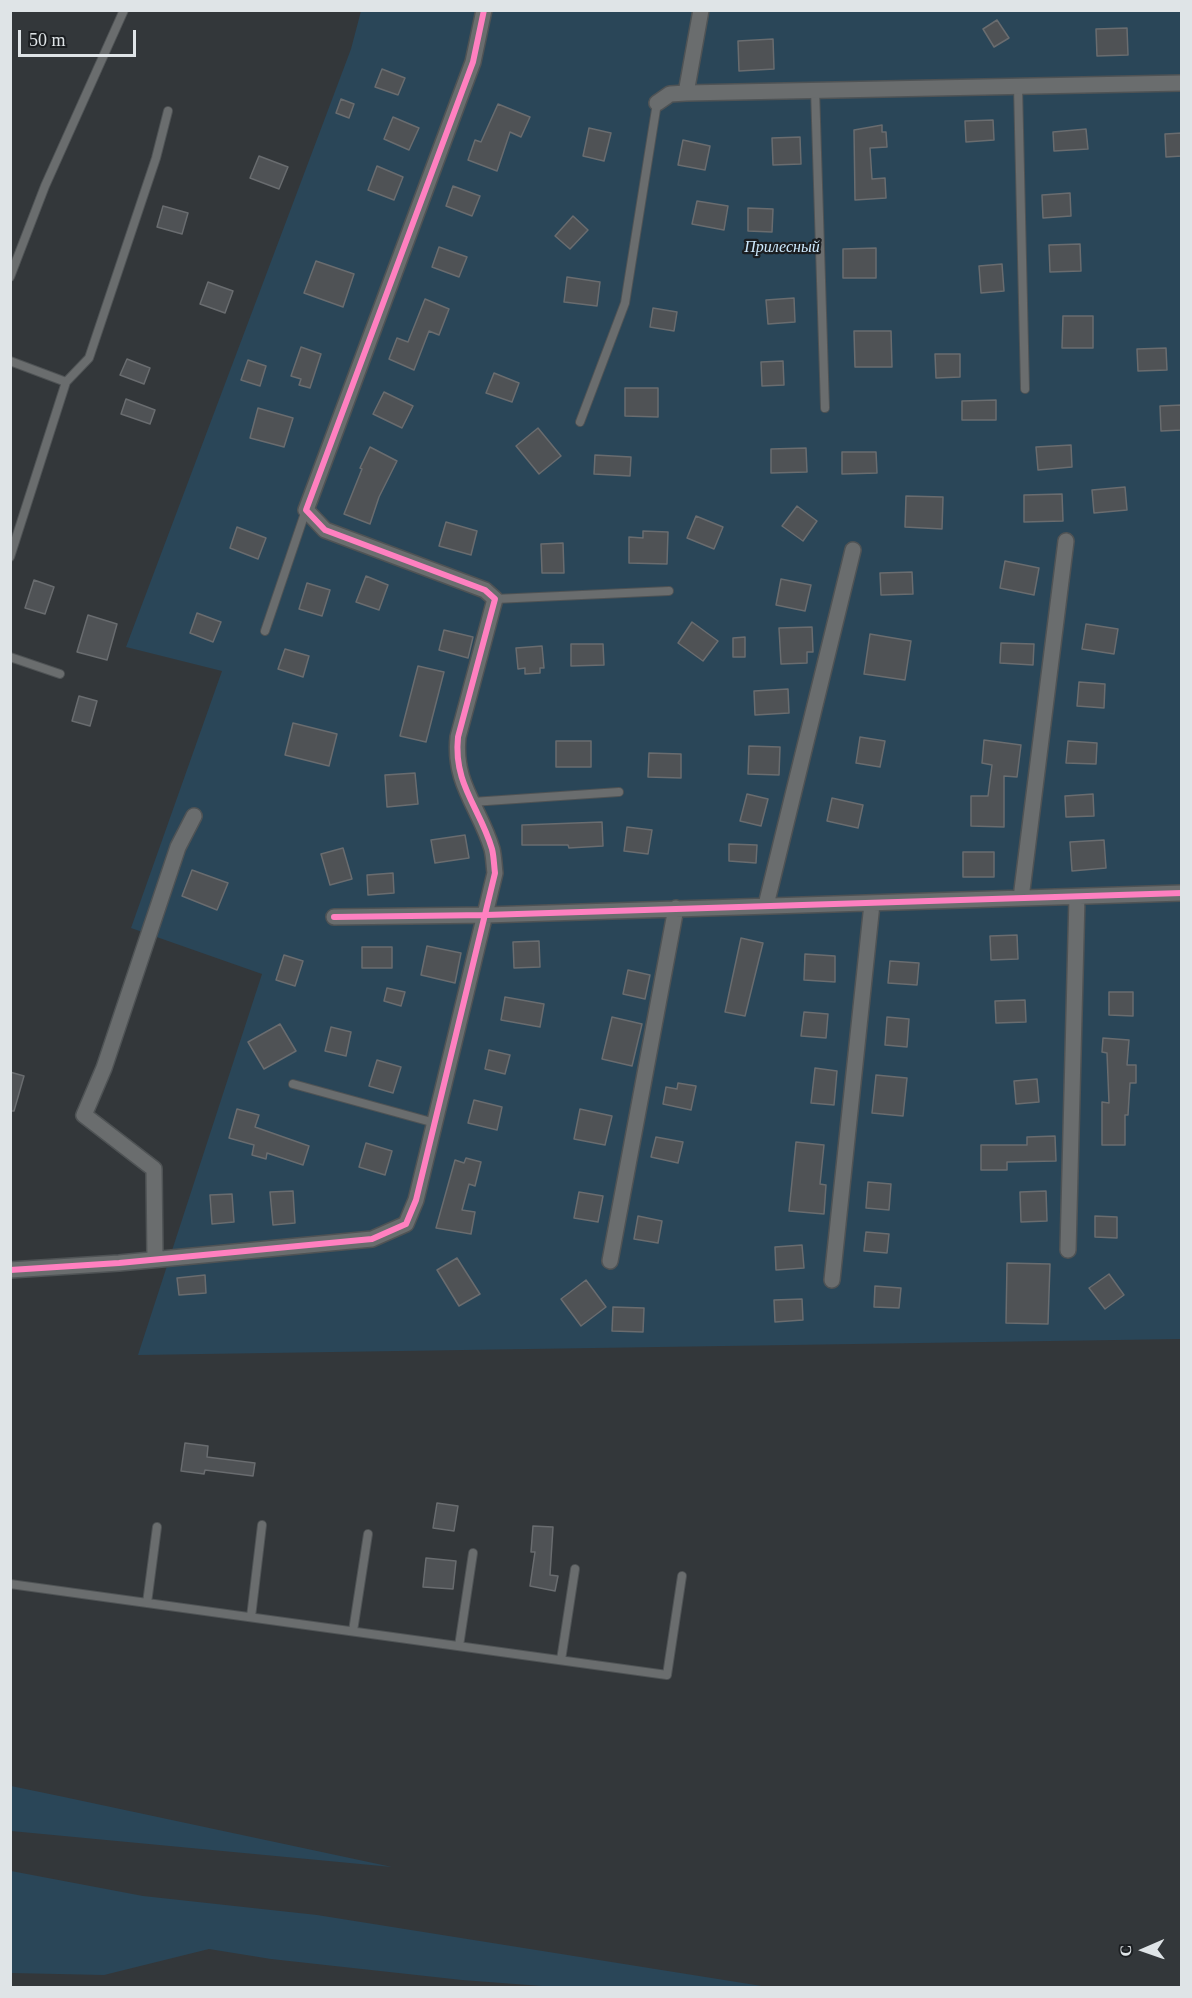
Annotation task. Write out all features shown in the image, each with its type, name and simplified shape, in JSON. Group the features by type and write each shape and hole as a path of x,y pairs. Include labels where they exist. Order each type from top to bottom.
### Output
{"street":[{"path":"10,1270 372,1239 406,1224 416,1200 495,873 492,850 455,758 458,737 495,599 485,590 325,530 306,510 473,62 484,10"},
{"path":"686,93 701,10"},
{"path":"657,103 670,94 686,93 1182,83"},
{"path":"1021,898 1066,541"},
{"path":"766,905 852,550"},
{"path":"155,1258 154,1169 84,1114 104,1068 178,847 194,816"},
{"path":"334,917 486,915 1182,893"},
{"path":"1068,1250 1077,897"},
{"path":"832,1280 872,904"},
{"path":"609,1261 676,908"}],"lane":[{"path":"10,277 45,186 124,10"},
{"path":"1018,86 1025,389"},
{"path":"815,89 825,408"},
{"path":"580,422 625,303 657,103"},
{"path":"10,557 66,382 89,358 156,158 168,111"},
{"path":"10,361 66,382"},
{"path":"265,631 306,510"},
{"path":"495,599 669,591"},
{"path":"10,657 60,674"},
{"path":"471,802 619,792"},
{"path":"293,1084 435,1123"},
{"path":"251,1617 262,1525"},
{"path":"147,1603 157,1527"},
{"path":"353,1631 368,1534"},
{"path":"459,1646 473,1553"},
{"path":"561,1660 575,1569"},
{"path":"10,1584 667,1675 682,1576"}],"green space":[{"name":"Прилесный","path":"361,11 1181,11 1181,1339 138,1355 262,974 131,928 222,671 126,647 351,49"},
{"path":"11,1786 64,1797 392,1867 11,1831"},
{"path":"11,1871 143,1896 317,1915 768,1987 555,1987 462,1980 271,1959 209,1949 104,1975 11,1973"}],"building":[{"path":"997,20 1009,38 994,47 983,29"},
{"path":"1127,28 1128,55 1097,56 1096,29"},
{"path":"773,39 774,69 739,71 738,41"},
{"path":"382,69 405,78 398,95 375,87"},
{"path":"341,99 354,104 349,118 336,113"},
{"path":"498,104 530,117 521,137 510,132 497,171 468,160 475,140 481,142"},
{"path":"393,117 419,128 409,150 384,139"},
{"path":"993,120 994,140 966,142 965,121"},
{"path":"882,125 882,132 886,132 887,147 870,148 872,179 885,178 886,198 855,200 854,130"},
{"path":"589,128 611,133 604,161 583,156"},
{"path":"1086,129 1088,149 1054,151 1053,132"},
{"path":"1182,133 1182,156 1166,157 1165,134"},
{"path":"800,137 801,164 773,165 772,138"},
{"path":"683,140 710,146 705,170 678,165"},
{"path":"259,156 288,167 279,189 250,178"},
{"path":"377,166 403,177 394,200 368,190"},
{"path":"453,186 480,196 472,216 446,206"},
{"path":"1070,193 1071,216 1043,218 1042,195"},
{"path":"697,201 728,206 724,230 692,224"},
{"path":"163,206 188,213 182,234 157,227"},
{"path":"748,208 773,209 772,232 748,231"},
{"path":"573,216 588,230 570,249 555,236"},
{"path":"1080,244 1081,271 1050,272 1049,245"},
{"path":"439,247 467,257 459,277 432,267"},
{"path":"876,248 876,278 843,278 843,249"},
{"path":"316,261 354,274 343,307 304,293"},
{"path":"1002,264 1004,291 981,293 979,266"},
{"path":"567,277 600,282 597,306 564,302"},
{"path":"208,282 233,291 225,313 200,304"},
{"path":"794,298 795,322 768,324 766,300"},
{"path":"425,299 449,309 439,335 429,331 414,370 389,359 397,338 408,342"},
{"path":"653,308 677,312 674,331 650,327"},
{"path":"1063,316 1093,316 1093,348 1062,348"},
{"path":"854,331 891,331 892,367 855,367"},
{"path":"301,347 321,354 310,388 299,385 301,379 291,376"},
{"path":"1166,348 1167,370 1138,371 1137,349"},
{"path":"935,354 960,354 960,377 936,378"},
{"path":"127,359 150,368 144,384 120,375"},
{"path":"248,360 266,366 260,386 241,380"},
{"path":"783,361 784,385 762,386 761,362"},
{"path":"494,373 519,383 512,402 486,393"},
{"path":"625,388 658,388 658,417 625,416"},
{"path":"384,392 413,406 402,428 373,414"},
{"path":"126,399 155,410 150,424 121,414"},
{"path":"996,400 996,420 962,420 962,401"},
{"path":"1182,405 1182,430 1161,431 1160,406"},
{"path":"258,408 293,418 284,447 250,438"},
{"path":"538,428 561,456 539,474 516,446"},
{"path":"1071,445 1072,467 1038,470 1036,447"},
{"path":"370,447 397,461 379,497 370,524 344,514"},
{"path":"806,448 807,472 771,473 771,449"},
{"path":"842,452 876,452 877,473 842,474"},
{"path":"595,455 631,457 630,476 594,474"},
{"path":"1125,487 1127,510 1094,513 1092,490"},
{"path":"1062,494 1063,521 1024,522 1024,495"},
{"path":"906,496 943,497 942,529 905,527"},
{"path":"797,506 817,521 803,541 782,526"},
{"path":"696,516 723,527 714,549 687,538"},
{"path":"446,522 477,531 471,555 439,546"},
{"path":"237,527 266,538 258,559 230,548"},
{"path":"643,531 668,532 667,564 629,563 629,537 643,538"},
{"path":"563,543 564,573 542,573 541,544"},
{"path":"1005,561 1039,568 1034,595 1000,588"},
{"path":"912,572 913,594 881,595 880,573"},
{"path":"366,576 388,585 379,610 356,602"},
{"path":"781,579 811,585 805,611 776,605"},
{"path":"34,580 54,587 45,614 25,608"},
{"path":"307,583 330,590 322,616 299,609"},
{"path":"197,613 221,622 213,642 190,633"},
{"path":"88,615 117,624 107,660 77,652"},
{"path":"692,622 718,641 703,661 678,643"},
{"path":"1086,624 1118,629 1114,654 1082,649"},
{"path":"812,627 813,652 807,652 807,663 781,664 779,628"},
{"path":"444,630 473,637 468,658 439,650"},
{"path":"870,634 911,641 905,680 864,674"},
{"path":"745,637 745,657 733,657 733,638"},
{"path":"1001,643 1034,644 1033,665 1000,663"},
{"path":"571,644 603,644 604,665 571,666"},
{"path":"542,646 544,668 540,668 540,673 525,674 525,668 518,669 516,648"},
{"path":"285,649 309,656 303,677 278,669"},
{"path":"418,666 444,672 426,742 400,736"},
{"path":"1079,682 1105,684 1104,708 1077,706"},
{"path":"788,689 789,713 755,715 754,691"},
{"path":"79,696 97,701 90,726 72,721"},
{"path":"293,723 337,734 329,766 285,755"},
{"path":"860,737 885,741 880,767 856,763"},
{"path":"984,740 1021,745 1017,777 1004,776 1004,827 971,826 971,796 988,796 992,765 982,763"},
{"path":"556,741 591,741 591,767 556,767"},
{"path":"1068,741 1097,743 1096,764 1066,763"},
{"path":"749,746 780,747 779,775 748,774"},
{"path":"649,753 681,754 681,778 648,777"},
{"path":"415,773 418,804 387,807 385,775"},
{"path":"747,794 768,799 761,826 740,821"},
{"path":"1093,794 1094,816 1066,817 1065,796"},
{"path":"832,798 863,805 858,828 827,821"},
{"path":"602,822 603,846 569,848 568,845 522,845 522,825"},
{"path":"627,827 652,830 648,854 624,851"},
{"path":"465,835 469,858 435,863 431,840"},
{"path":"1104,840 1106,868 1072,871 1070,842"},
{"path":"729,844 757,845 756,863 729,861"},
{"path":"343,848 352,879 330,885 321,854"},
{"path":"963,852 994,852 994,877 963,877"},
{"path":"192,870 228,883 217,910 182,896"},
{"path":"393,873 394,893 368,895 367,875"},
{"path":"1017,935 1018,959 991,960 990,936"},
{"path":"741,938 763,943 745,1016 725,1012"},
{"path":"539,941 540,967 514,968 513,942"},
{"path":"427,946 461,953 455,983 421,975"},
{"path":"362,947 392,947 392,968 362,968"},
{"path":"805,954 835,956 835,982 804,980"},
{"path":"284,955 303,961 295,986 276,980"},
{"path":"890,961 919,963 917,985 888,983"},
{"path":"628,970 650,975 645,999 623,994"},
{"path":"387,988 405,992 401,1006 384,1001"},
{"path":"1109,992 1133,992 1133,1016 1109,1015"},
{"path":"505,997 544,1004 540,1027 501,1020"},
{"path":"1025,1000 1026,1022 996,1023 995,1001"},
{"path":"804,1012 828,1014 826,1038 801,1036"},
{"path":"612,1017 642,1024 632,1066 602,1059"},
{"path":"887,1017 909,1019 907,1047 885,1045"},
{"path":"280,1024 296,1051 264,1069 248,1042"},
{"path":"331,1027 351,1032 346,1056 325,1051"},
{"path":"1103,1038 1129,1040 1127,1065 1136,1065 1136,1083 1130,1083 1128,1115 1125,1115 1125,1145 1102,1145 1102,1102 1109,1103 1107,1053 1102,1052"},
{"path":"489,1050 510,1055 505,1074 485,1069"},
{"path":"377,1060 401,1067 393,1093 369,1086"},
{"path":"815,1068 837,1071 834,1105 811,1103"},
{"path":"10,1072 24,1076 14,1111 10,1111"},
{"path":"876,1075 907,1078 903,1116 872,1113"},
{"path":"1037,1079 1039,1102 1016,1104 1014,1081"},
{"path":"678,1083 696,1086 691,1110 663,1104 666,1087 677,1089"},
{"path":"474,1100 502,1107 497,1130 468,1123"},
{"path":"237,1109 259,1115 255,1127 309,1146 303,1165 267,1153 266,1159 252,1155 254,1145 229,1138"},
{"path":"580,1109 612,1116 605,1145 574,1139"},
{"path":"1055,1136 1056,1161 1007,1162 1007,1170 981,1170 981,1145 1027,1145 1027,1137"},
{"path":"656,1137 683,1142 678,1163 651,1157"},
{"path":"796,1142 824,1145 820,1184 826,1185 824,1214 789,1211"},
{"path":"366,1143 392,1151 385,1175 359,1167"},
{"path":"466,1158 481,1162 475,1186 469,1184 462,1210 475,1212 471,1234 436,1228 455,1160 464,1163"},
{"path":"868,1182 891,1184 889,1210 866,1208"},
{"path":"293,1191 295,1223 273,1225 270,1192"},
{"path":"1046,1191 1047,1221 1021,1222 1020,1192"},
{"path":"579,1192 603,1196 598,1222 574,1218"},
{"path":"232,1194 234,1222 212,1224 210,1195"},
{"path":"638,1216 662,1221 658,1243 634,1239"},
{"path":"1095,1216 1117,1217 1117,1238 1095,1237"},
{"path":"866,1232 889,1234 887,1253 864,1251"},
{"path":"802,1245 804,1268 776,1270 775,1247"},
{"path":"457,1258 480,1294 459,1306 437,1270"},
{"path":"1007,1263 1050,1264 1048,1324 1006,1323"},
{"path":"1109,1274 1124,1295 1105,1309 1089,1288"},
{"path":"205,1275 206,1293 179,1295 177,1278"},
{"path":"586,1280 606,1307 581,1326 561,1299"},
{"path":"875,1286 901,1288 899,1308 874,1307"},
{"path":"802,1299 803,1320 775,1322 774,1300"},
{"path":"613,1307 644,1308 643,1332 612,1331"},
{"path":"185,1443 208,1446 207,1457 255,1463 253,1476 205,1470 204,1474 181,1471"},
{"path":"437,1503 458,1506 454,1531 433,1528"},
{"path":"533,1526 553,1527 550,1575 558,1576 555,1591 530,1586 535,1552 531,1552"},
{"path":"426,1558 456,1561 453,1589 423,1587"}],"cycle path":[{"path":"10,1270 119,1263 372,1239 406,1224 416,1200 495,873 492,849 463,782 458,754 458,737 495,599 485,590 325,530 306,510 473,62 484,10"},
{"path":"334,917 486,915 1182,893"}]}
